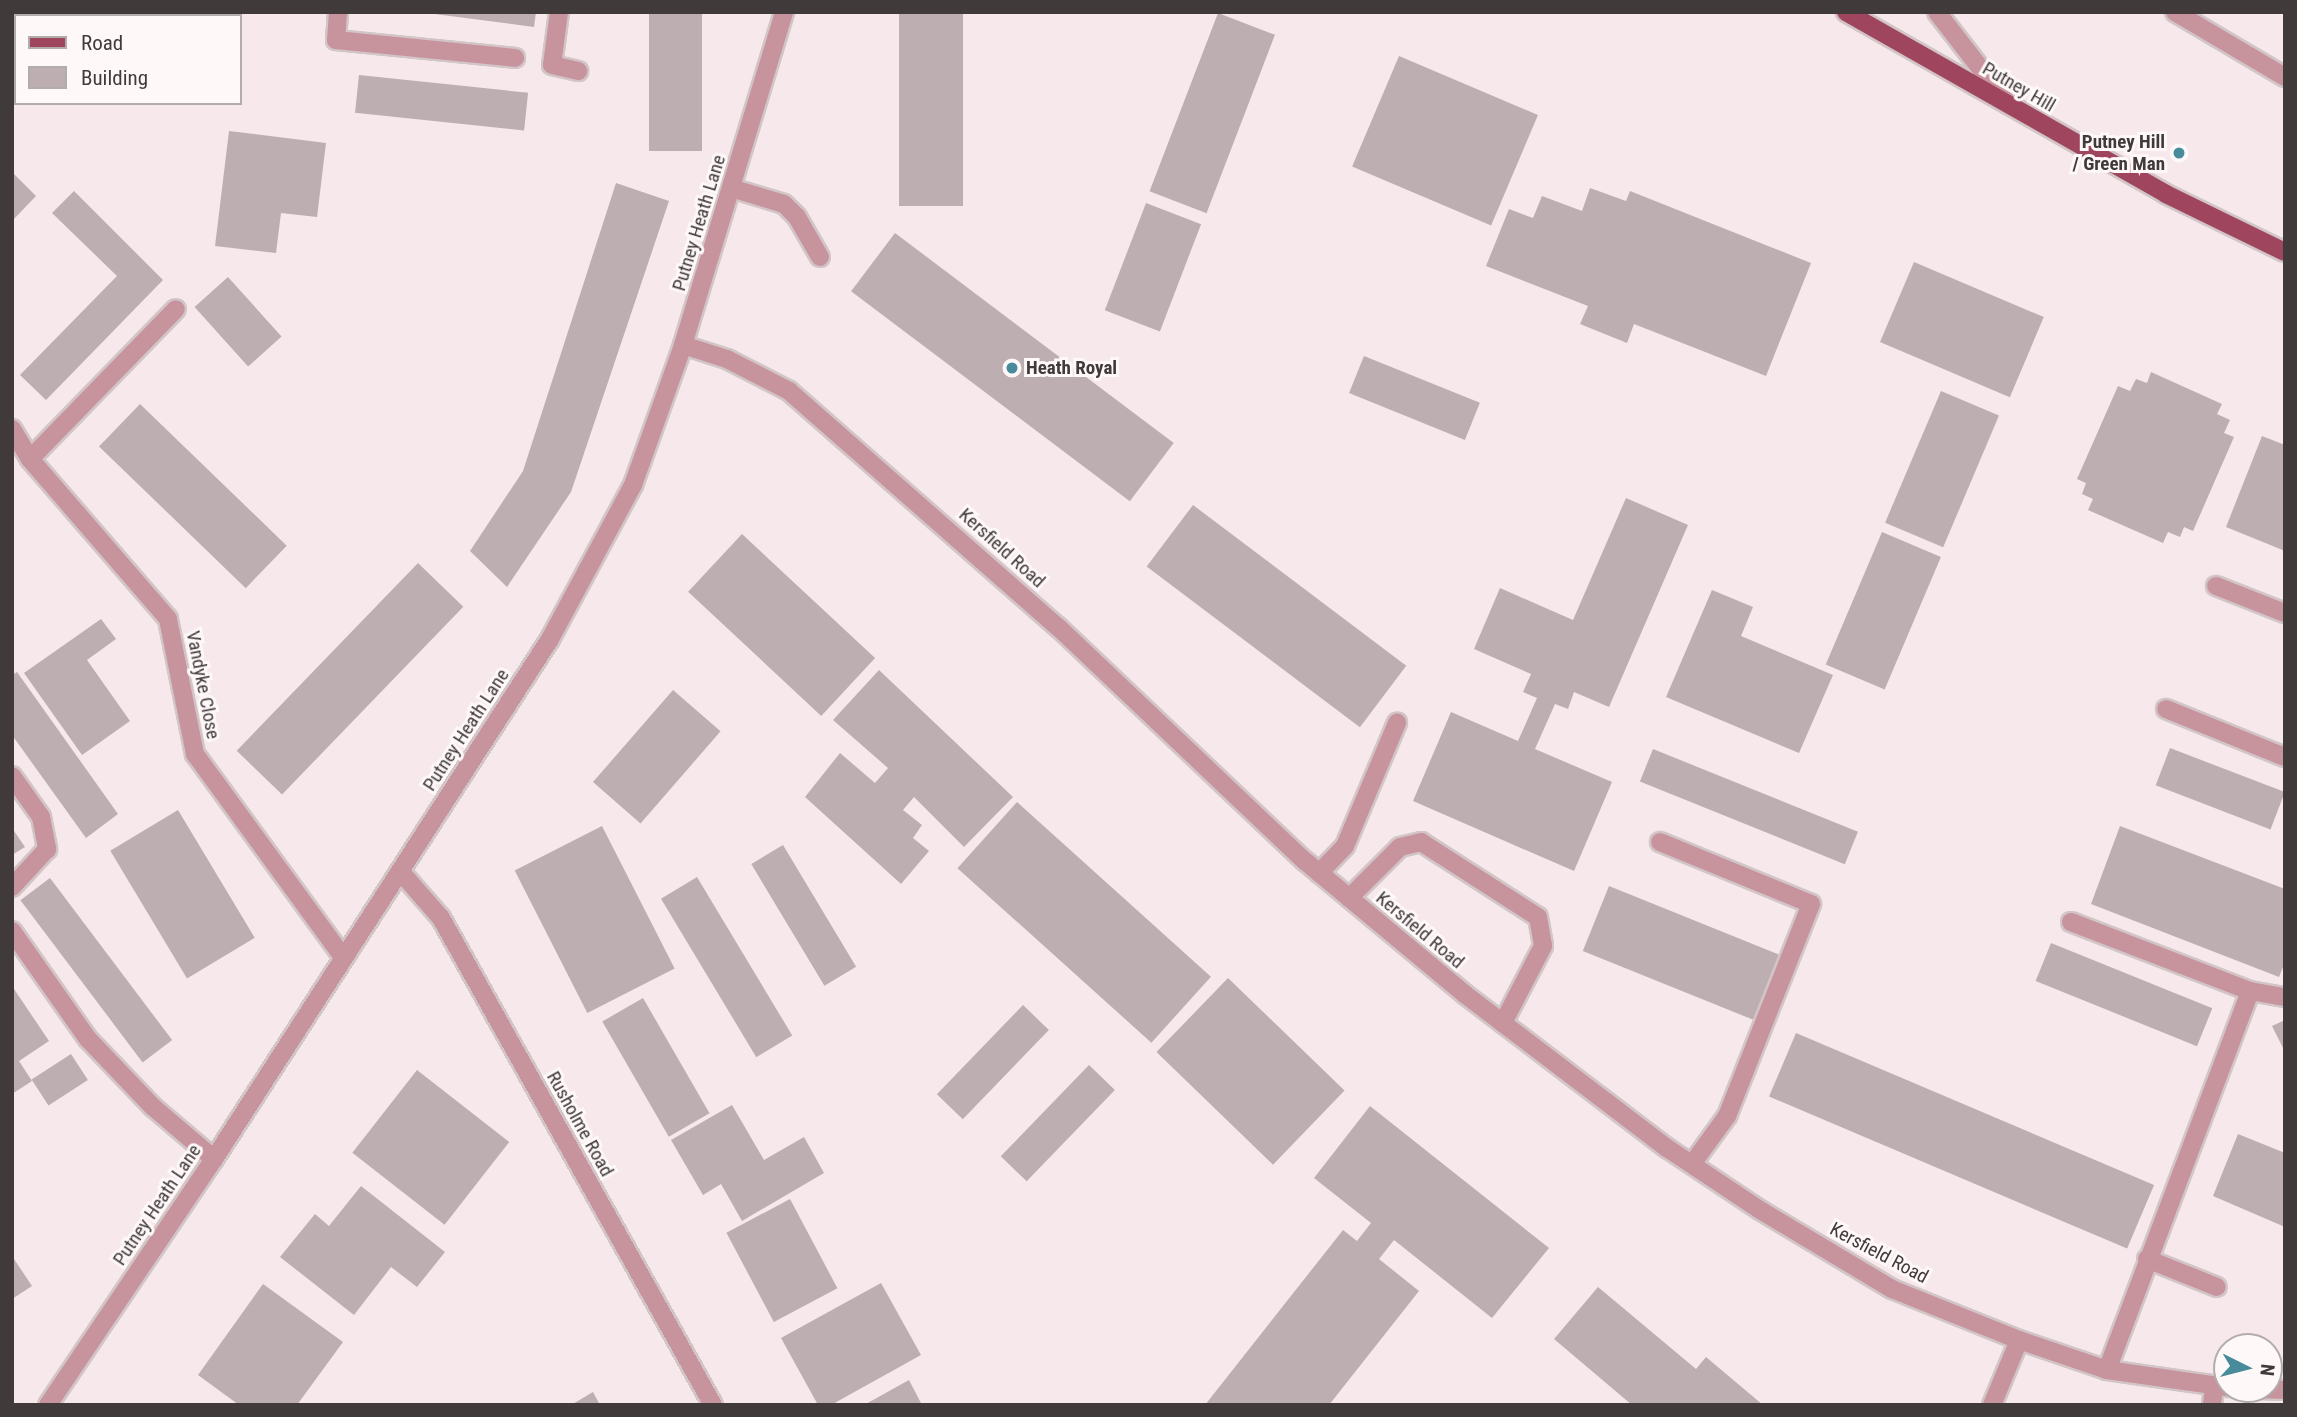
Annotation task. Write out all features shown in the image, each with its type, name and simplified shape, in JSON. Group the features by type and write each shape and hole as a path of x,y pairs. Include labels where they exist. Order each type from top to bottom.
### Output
{"main road":[{"name":"Putney Hill","path":"1846,12 2166,194 2285,253"}],"street":[{"path":"338,12 336,40 515,58"},
{"path":"559,12 552,65 578,71"},
{"name":"Putney Heath Lane","path":"48,1405 214,1159 557,627 633,485 683,345 784,12"},
{"path":"1937,12 2011,108"},
{"path":"2175,12 2285,77"},
{"path":"731,188 784,204 797,217 820,257"},
{"path":"30,459 176,309"},
{"name":"Kersfield Road","path":"683,345 765,376 856,447 1058,626 1319,873 1503,1023 1692,1164 1760,1210 1892,1289 2019,1340 2107,1370 2213,1386"},
{"name":"Vandyke Close","path":"12,429 30,459 168,619 195,754 343,957"},
{"path":"2216,586 2285,613"},
{"path":"2166,709 2285,757"},
{"path":"1319,873 1345,846 1398,723"},
{"path":"12,776 41,817 47,849 12,887"},
{"path":"1349,898 1400,847 1421,842 1538,917 1543,946 1503,1023"},
{"path":"1660,842 1811,904 1727,1116 1692,1164"},
{"name":"Rusholme Road","path":"400,871 441,918 713,1405"},
{"path":"2071,922 2250,991 2285,997"},
{"path":"12,931 88,1039 153,1107 214,1159"},
{"path":"2107,1370 2250,991"},
{"path":"2147,1259 2217,1287"},
{"path":"1992,1405 2019,1340"}],"shaded area":[{"path":"12,12 87,12 14,14 14,54"}],"building":[{"path":"419,12 536,12 534,27"},
{"path":"649,12 702,12 702,151 649,151"},
{"path":"899,12 963,12 963,206 899,206"},
{"path":"1218,13 1275,35 1207,213 1150,191"},
{"path":"1399,56 1538,115 1491,225 1352,166"},
{"path":"359,75 528,93 524,131 355,113"},
{"path":"229,131 326,143 317,217 281,213 276,253 215,246"},
{"path":"12,172 36,196 12,221"},
{"path":"616,183 669,201 571,492 507,587 470,551 523,471"},
{"path":"1590,188 1626,201 1630,191 1811,263 1766,376 1634,324 1627,343 1580,324 1588,306 1486,266 1509,209 1533,218 1542,196 1582,211"},
{"path":"74,191 163,280 46,400 20,375 117,276 52,213"},
{"path":"1146,203 1201,224 1160,332 1105,310"},
{"name":"Heath Royal","path":"895,233 1174,443 1130,501 851,291"},
{"path":"1914,262 2044,317 2010,397 1880,342"},
{"path":"228,277 282,336 248,367 195,307"},
{"path":"1364,356 1480,403 1465,440 1349,393"},
{"path":"2151,372 2222,404 2217,414 2230,420 2224,433 2234,437 2193,531 2184,527 2180,537 2168,532 2163,543 2088,510 2093,499 2082,494 2086,483 2077,479 2118,386 2130,391 2136,379 2147,383"},
{"path":"1941,391 1999,416 1943,547 1885,523"},
{"path":"140,404 287,546 246,588 99,446"},
{"path":"2262,436 2285,445 2285,551 2226,527"},
{"path":"1626,498 1688,525 1609,707 1574,692 1568,709 1555,704 1535,749 1612,782 1574,871 1413,801 1451,712 1518,741 1537,698 1523,692 1531,674 1474,649 1500,588 1573,620"},
{"path":"1193,505 1406,666 1360,727 1147,566"},
{"path":"1882,532 1941,557 1885,690 1826,665"},
{"path":"742,534 875,658 821,716 688,592"},
{"path":"418,563 463,607 282,795 237,751"},
{"path":"1712,590 1753,607 1741,636 1833,675 1799,753 1666,697"},
{"path":"101,619 116,639 87,660 130,721 82,755 24,673"},
{"path":"879,670 1013,797 964,847 914,797 903,810 922,825 913,838 929,851 901,884 805,797 840,753 875,783 888,768 833,720"},
{"path":"17,672 118,814 86,838 12,735 12,675"},
{"path":"673,690 721,731 641,823 593,782"},
{"path":"2170,748 2285,792 2270,829 2156,785"},
{"path":"1653,749 1858,832 1845,864 1640,781"},
{"path":"1017,802 1211,977 1151,1043 957,868"},
{"path":"178,810 255,938 187,978 110,851"},
{"path":"602,826 675,969 587,1013 515,870"},
{"path":"2120,826 2285,889 2285,962 2279,977 2091,904"},
{"path":"12,828 25,847 12,855"},
{"path":"783,845 856,967 824,986 751,864"},
{"path":"697,877 792,1036 756,1057 661,899"},
{"path":"50,878 172,1040 143,1062 20,900"},
{"path":"1609,886 1781,956 1755,1021 1583,951"},
{"path":"2051,943 2212,1008 2197,1046 2036,981"},
{"path":"1228,978 1345,1091 1273,1165 1156,1052"},
{"path":"12,986 49,1041 19,1061 32,1081 12,1094"},
{"path":"643,998 710,1113 669,1137 602,1021"},
{"path":"1023,1005 1049,1030 963,1119 937,1094"},
{"path":"2285,1020 2285,1052 2272,1026"},
{"path":"1796,1033 2154,1185 2127,1249 1769,1097"},
{"path":"71,1054 88,1080 48,1106 32,1080"},
{"path":"1089,1065 1115,1090 1027,1181 1001,1156"},
{"path":"417,1070 509,1142 445,1225 352,1153"},
{"path":"732,1105 764,1160 804,1137 824,1173 742,1221 721,1184 703,1195 671,1140"},
{"path":"1370,1106 1549,1248 1492,1318 1394,1240 1379,1259 1419,1291 1329,1405 1205,1405 1343,1230 1357,1241 1371,1223 1314,1178"},
{"path":"2238,1134 2285,1153 2285,1227 2213,1196"},
{"path":"361,1186 445,1252 417,1287 391,1267 354,1315 280,1257 315,1214 329,1226"},
{"path":"790,1199 837,1288 774,1322 726,1233"},
{"path":"12,1256 32,1286 12,1299"},
{"path":"881,1283 921,1355 831,1405 818,1405 781,1338"},
{"path":"263,1284 343,1342 297,1405 239,1405 198,1375"},
{"path":"1598,1287 1696,1369 1706,1357 1763,1405 1632,1405 1554,1339"},
{"path":"909,1380 922,1405 864,1405"},
{"path":"593,1392 600,1405 571,1405"}],"place":[{"name":"Putney Hill / Green Man","path":"2179,153"},
{"name":"Heath Royal","path":"1012,368"}]}
